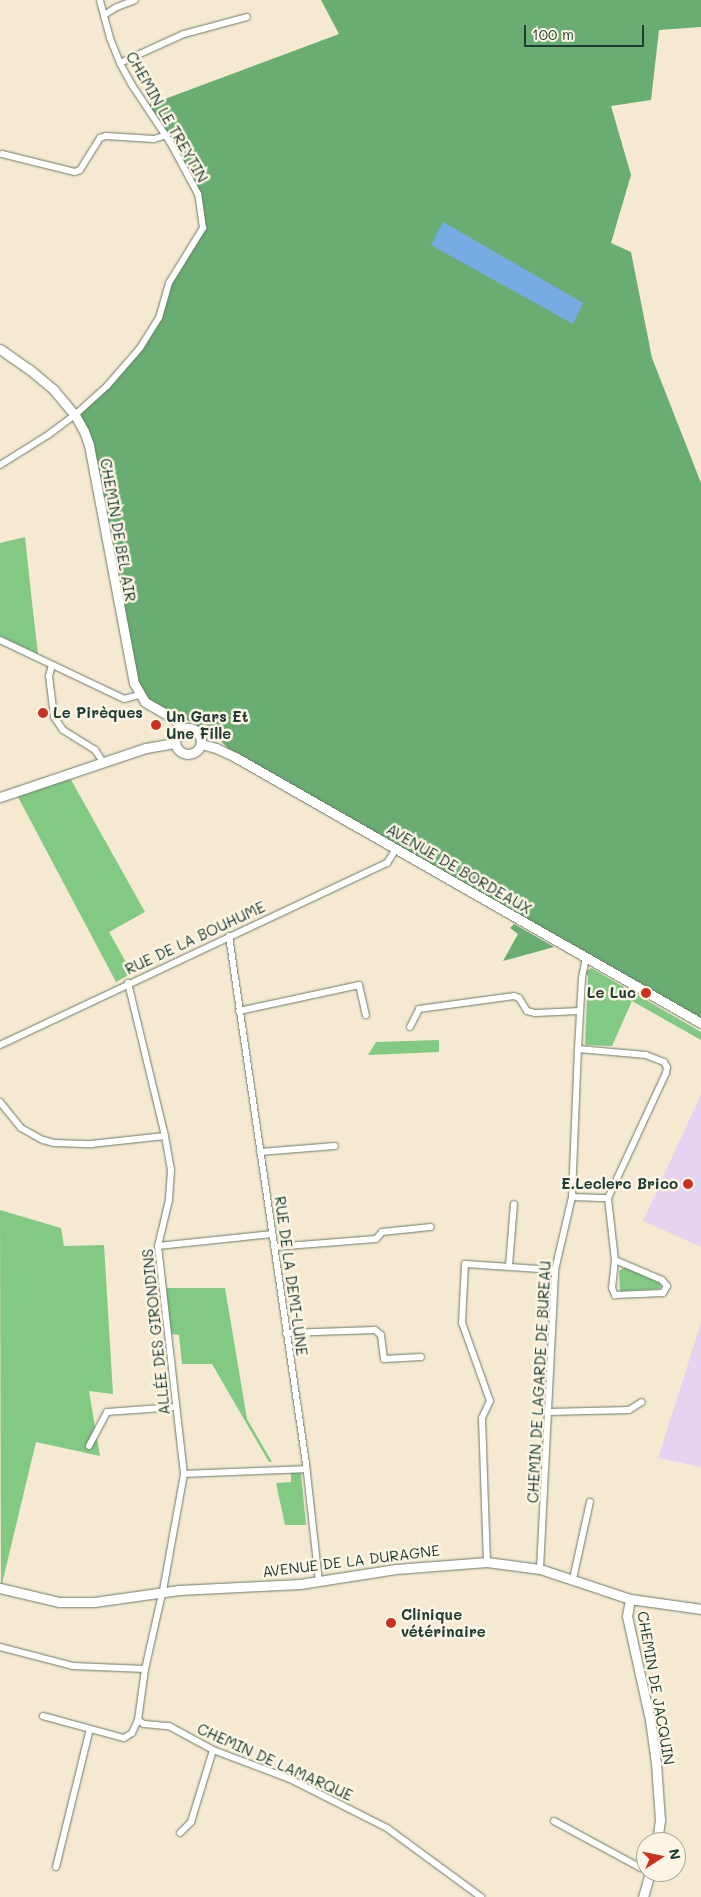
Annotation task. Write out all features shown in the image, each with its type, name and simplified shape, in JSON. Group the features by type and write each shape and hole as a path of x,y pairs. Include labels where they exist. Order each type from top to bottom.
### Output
{"street":[{"name":"CHEMIN LE TREYTIN","path":"0,465 48,435 75,415 107,386 140,348 159,318 169,283 203,228 198,194 166,135 132,86 120,63 110,38 100,0"},
{"path":"104,15 117,6 135,0"},
{"path":"120,63 184,34 247,17"},
{"path":"2,154 75,172 80,170 100,138 106,136 154,139 166,135"},
{"name":"CHEMIN DE BEL AIR","path":"0,349 36,374 61,398 75,415 89,445 130,671 139,694"},
{"path":"0,640 42,662 124,699 139,694 146,702 174,719 183,729"},
{"path":"52,665 49,676 54,717 63,730 95,750 103,762"},
{"path":"190,728 200,736 201,744 197,750 186,754 179,750 176,743 177,735 183,729 190,728"},
{"path":"0,797 146,748 176,743"},
{"name":"AVENUE DE BORDEAUX","path":"201,744 216,748 236,758 701,1023"},
{"name":"RUE DE LA BOUHUME","path":"0,1045 128,983 387,863 396,849"},
{"name":"RUE DE LA DEMI-LUNE","path":"229,936 306,1469 320,1581"},
{"name":"CHEMIN DE LAGARDE DE BUREAU","path":"540,1568 555,1270 572,1197 580,1011 582,978 586,958"},
{"name":"ALLÉE DES GIRONDINS","path":"128,983 165,1136 170,1170 169,1192 158,1246 184,1474 162,1592"},
{"path":"239,1011 359,985 366,1015"},
{"path":"410,1027 419,1008 514,996 519,998 527,1011 535,1013 580,1011"},
{"path":"578,1049 646,1055 664,1062 667,1067 666,1073 608,1198 615,1260 612,1288 615,1295 663,1293 667,1286 662,1280 615,1260"},
{"path":"0,1102 22,1128 43,1140 54,1143 91,1144 165,1136"},
{"path":"260,1152 334,1146"},
{"path":"572,1197 608,1198"},
{"path":"509,1266 514,1204"},
{"path":"274,1247 376,1239 382,1232 431,1227"},
{"path":"158,1246 272,1234"},
{"path":"487,1562 482,1418 490,1401 462,1323 465,1264 555,1270"},
{"path":"286,1333 376,1330 381,1335 384,1359 421,1357"},
{"path":"549,1412 630,1410 642,1402"},
{"path":"89,1446 107,1412 176,1407"},
{"path":"184,1474 306,1469"},
{"path":"572,1579 590,1502"},
{"name":"AVENUE DE LA DURAGNE","path":"0,1588 48,1600 72,1603 94,1602 162,1592 320,1581 412,1567 487,1562 540,1568 630,1599 701,1609"},
{"path":"43,1716 124,1738 132,1733 138,1720 145,1669 162,1592"},
{"name":"CHEMIN DE JACQUIN","path":"630,1599 628,1616 650,1720 656,1763 660,1820 658,1832"},
{"path":"0,1648 73,1666 145,1669"},
{"name":"CHEMIN DE LAMARQUE","path":"138,1720 144,1724 169,1726 213,1750 290,1779 387,1828 480,1897"},
{"path":"56,1866 90,1729"},
{"path":"180,1833 191,1822 213,1750"},
{"path":"554,1821 636,1865"},
{"path":"643,1897 647,1882"}],"shaded area":[{"path":"701,1094 701,1247 643,1221"},
{"path":"701,1323 701,1467 658,1458"}],"green space":[{"path":"321,0 701,0 701,27 659,30 651,100 611,106 631,175 611,243 631,252 652,358 701,483 701,1023 237,758 221,741 189,721 153,707 139,695 89,445 75,415 140,348 159,318 169,283 203,228 198,194 146,106 339,34"},
{"path":"25,537 38,654 0,636 0,543"},
{"path":"70,778 145,912 109,932 132,973 116,982 18,797"},
{"path":"514,924 554,947 503,961 518,934 510,928"},
{"path":"591,968 701,1032 701,1040 632,1001 612,1046 585,1044 588,976 585,972"},
{"path":"439,1040 439,1052 368,1055 376,1042"},
{"path":"0,1210 61,1228 64,1246 104,1245 113,1394 89,1391 100,1456 36,1442 1,1588"},
{"path":"625,1267 660,1283 661,1287 659,1289 620,1291 619,1271"},
{"path":"166,1288 225,1288 247,1419 272,1462 269,1462 212,1364 182,1364 179,1335 171,1334"},
{"path":"291,1473 301,1473 306,1525 285,1525 276,1483 291,1482"}],"water":[{"path":"443,222 583,303 573,324 431,245"}],"place":[{"name":"Le Pirèques","path":"43,713"},
{"name":"Un Gars Et Une Fille","path":"156,725"},
{"name":"Le Luc","path":"646,993"},
{"name":"E.Leclerc Brico","path":"688,1184"},
{"name":"Clinique vétérinaire","path":"391,1623"}]}
